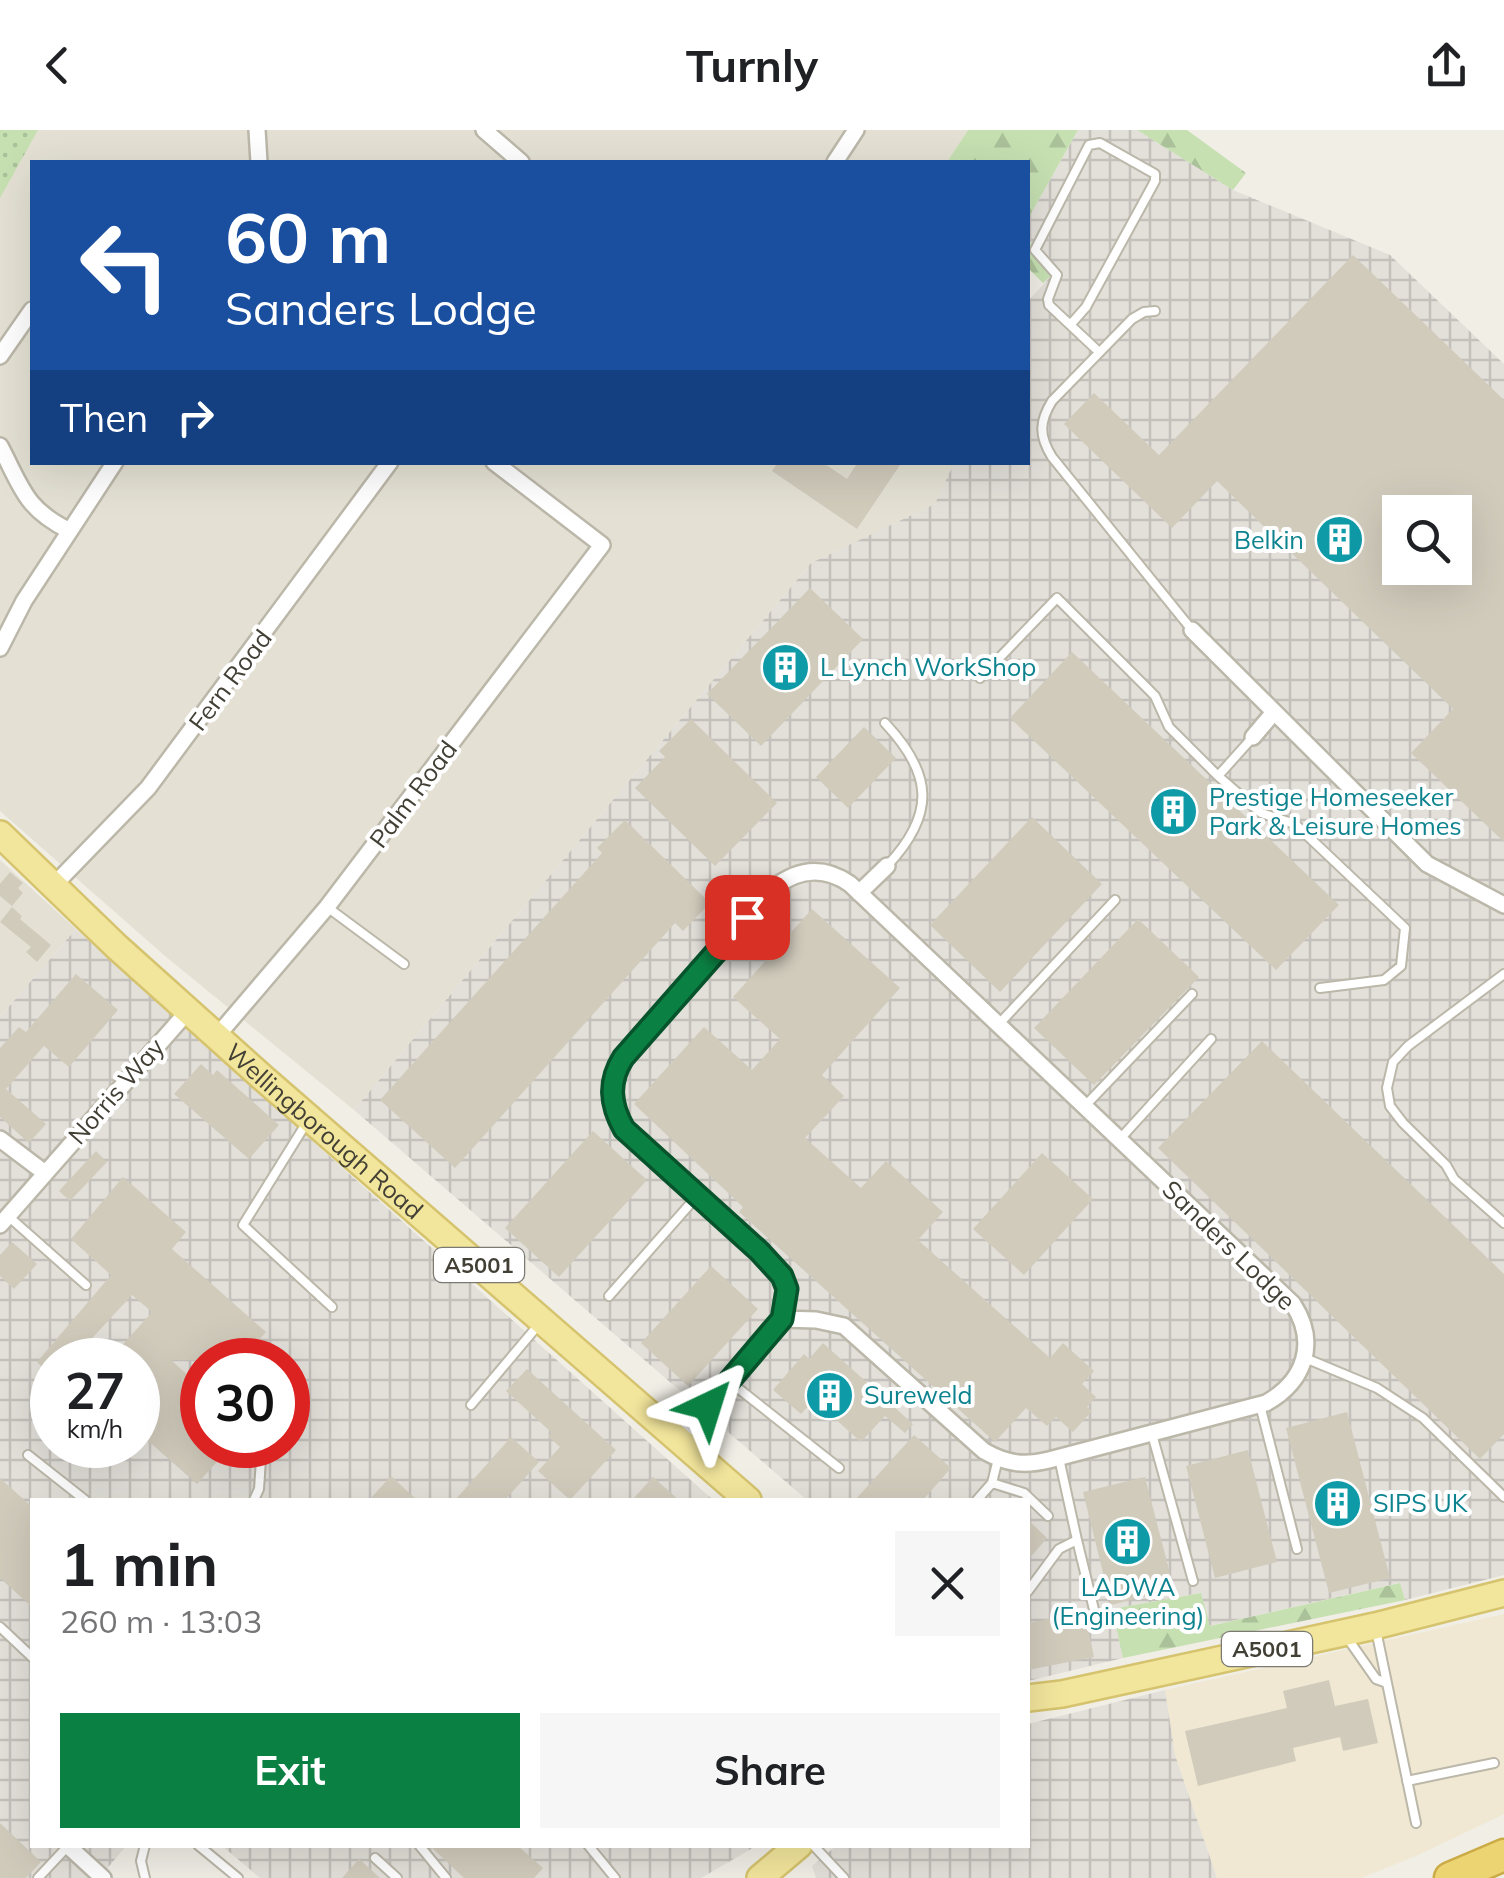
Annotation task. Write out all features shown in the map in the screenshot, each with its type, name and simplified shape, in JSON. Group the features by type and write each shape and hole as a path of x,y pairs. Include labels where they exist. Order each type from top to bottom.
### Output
{"highway":[{"path":"1450,1878 1504,1855"}],"main road":[{"name":"Wellingborough Road","path":"2,840 309,1118 746,1498"},
{"name":"A5001","path":"1030,1698 1344,1633 1504,1593"},
{"path":"760,1878 795,1848"}],"street":[{"path":"257,130 259,160"},
{"path":"484,130 518,160"},
{"path":"836,160 856,130"},
{"path":"0,356 30,313"},
{"path":"0,446 30,505 70,531"},
{"path":"0,648 24,601 113,465"},
{"name":"Fern Road","path":"55,884 148,788 388,465"},
{"name":"Palm Road","path":"217,1036 327,907 602,545 498,465"},
{"path":"1192,630 1427,864 1504,905"},
{"path":"1253,737 1274,712"},
{"path":"860,893 887,866"},
{"name":"Sanders Lodge","path":"782,1319 787,1302 782,1276 624,1129 614,1112 611,1094 617,1067 760,902 795,874 825,872 839,876 860,893 1293,1304 1305,1331 1306,1358"},
{"name":"Norris Way","path":"4,1220 188,1010"},
{"path":"0,1139 45,1173"},
{"path":"680,1438 782,1319 844,1326 984,1451 998,1459 1030,1465 1260,1405 1282,1394 1295,1381 1306,1358"},
{"path":"70,1848 103,1878"}],"lane":[{"path":"1071,324 1086,307 1155,181 1154,174 1100,143 1089,144 1036,244 1037,254 1056,275 1049,305 1099,352"},
{"path":"1156,312 1132,318 1052,402 1044,415 1041,435 1052,456 1192,630"},
{"path":"980,678 1057,598 1155,696 1169,727 1218,776 1260,813 1295,824 1405,928 1401,966 1384,980 1320,988"},
{"path":"885,722 915,760 921,773 923,797 912,836 887,866"},
{"path":"1218,776 1253,737"},
{"path":"998,1026 1116,900"},
{"path":"327,907 404,964"},
{"path":"1504,974 1408,1046 1394,1062 1387,1088 1390,1106 1402,1123 1446,1165 1454,1180 1504,1223"},
{"path":"1084,1107 1192,994"},
{"path":"1119,1140 1211,1039"},
{"path":"309,1118 243,1225 332,1307"},
{"path":"608,1296 698,1195"},
{"path":"4,1220 86,1285"},
{"path":"471,1404 543,1320"},
{"path":"1306,1358 1378,1388 1423,1418 1504,1497"},
{"path":"728,1381 839,1468"},
{"path":"1260,1405 1296,1548"},
{"path":"1152,1434 1193,1581"},
{"path":"28,1455 82,1498"},
{"path":"1058,1458 1098,1626"},
{"path":"979,1498 992,1482 998,1459"},
{"path":"255,1498 260,1468"},
{"path":"992,1482 1028,1498"},
{"path":"1030,1500 1048,1516"},
{"path":"1030,1588 1059,1548 1077,1540"},
{"path":"1375,1626 1416,1823"},
{"path":"0,1627 30,1654"},
{"path":"1344,1633 1376,1679 1387,1683"},
{"path":"1407,1780 1494,1763"},
{"path":"38,1878 64,1848"},
{"path":"144,1848 141,1861 144,1878"},
{"path":"202,1848 238,1878"},
{"path":"421,1848 446,1878"},
{"path":"590,1848 615,1878"},
{"path":"817,1848 844,1878"},
{"path":"374,1858 397,1878"}],"shaded area":[{"path":"0,130 968,130 948,160 30,160 30,465 953,465 936,504 811,563 354,1110 165,956 0,811"},
{"path":"1078,130 1137,130 1233,190 1390,255 1504,364 1504,1575 1405,1600 1399,1583 1209,1626 1200,1593 1112,1609 1123,1658 1030,1681 1030,1498 805,1498 354,1110 811,563 935,504 953,465 1030,465 1030,299 1052,275 1050,262 1030,242 1030,215"},
{"path":"0,860 76,929 0,1017"},
{"path":"76,929 711,1498 30,1498 30,1848 124,1848 99,1878 0,1878 0,1017"},
{"path":"1504,1614 1504,1814 1361,1878 1217,1878 1175,1755 1165,1690"},
{"path":"1165,1690 1175,1755 1217,1878 816,1878 812,1866 833,1848 1030,1848 1030,1724"},
{"path":"225,1848 753,1848 701,1878 260,1878"}],"green space":[{"path":"0,130 38,130 0,198"},
{"path":"968,130 1078,130 1030,215 1030,160 948,160"},
{"path":"1137,130 1187,130 1246,173 1233,190"},
{"path":"1030,242 1050,262 1052,275 1043,283 1030,270"},
{"path":"1400,1583 1405,1600 1123,1658 1112,1609 1201,1593 1210,1626"}],"building":[{"name":"Belkin","path":"1353,255 1504,400 1504,842 1411,753 1453,709 1217,481 1172,528 1064,424 1094,393 1159,455"},
{"path":"776,465 826,465 847,479 856,465 900,465 857,529 772,471"},
{"name":"L Lynch WorkShop","path":"810,588 863,639 761,746 707,694"},
{"name":"Prestige Homeseeker Park & Leisure Homes","path":"1072,652 1339,905 1276,970 1010,718"},
{"path":"691,719 777,803 715,866 635,788 665,757 659,751"},
{"path":"864,727 896,758 848,808 816,777"},
{"path":"1032,817 1102,884 1000,992 930,925"},
{"path":"625,820 710,903 683,931 675,923 455,1168 380,1100 602,853 597,848"},
{"path":"10,872 23,883 18,888 23,893 12,906 0,896 0,884"},
{"path":"12,907 22,916 20,919 51,945 37,962 26,952 31,947 0,922"},
{"path":"812,909 900,988 822,1075 844,1096 805,1138 861,1188 886,1161 943,1212 918,1240 1050,1358 1063,1343 1094,1371 1082,1384 1096,1397 1087,1407 1092,1411 1073,1432 1056,1417 1047,1426 1026,1408 995,1442 739,1212 743,1207 634,1104 704,1027 752,1070 780,1039 733,997"},
{"path":"1138,919 1199,977 1094,1085 1034,1028"},
{"path":"76,974 118,1010 69,1067 44,1046 6,1089 46,1124 29,1143 0,1117 0,1048 19,1027 26,1032"},
{"path":"1262,1041 1504,1274 1504,1434 1480,1459 1158,1148"},
{"path":"201,1064 213,1075 217,1070 279,1125 249,1159 174,1094"},
{"path":"593,1131 647,1180 559,1277 505,1228"},
{"path":"96,1151 107,1162 70,1201 59,1191"},
{"path":"1042,1153 1093,1199 1024,1275 973,1229"},
{"path":"123,1177 186,1232 172,1249 266,1332 261,1338 180,1338 180,1360 171,1360 180,1368 180,1468 211,1468 197,1484 160,1451 160,1338 129,1338 152,1312 132,1295 92,1338 57,1338 111,1275 71,1239"},
{"path":"12,1242 37,1264 14,1289 0,1276 0,1255"},
{"path":"711,1266 758,1309 688,1386 641,1343"},
{"name":"Sureweld","path":"823,1343 913,1424 905,1433 885,1416 861,1442 814,1400 801,1414 773,1390 804,1354 809,1359"},
{"path":"527,1369 616,1450 572,1498 538,1471 560,1447 548,1436 552,1433 506,1391"},
{"name":"SIPS UK","path":"1347,1412 1390,1578 1329,1593 1286,1428"},
{"path":"914,1435 951,1468 925,1498 857,1498"},
{"path":"511,1437 539,1462 507,1498 457,1498"},
{"path":"1248,1450 1277,1562 1215,1578 1186,1466"},
{"path":"391,1476 415,1498 371,1498"},
{"path":"653,1477 677,1498 634,1498"},
{"name":"LADWA (Engineering)","path":"1145,1477 1174,1589 1111,1605 1083,1492"},
{"path":"0,1478 30,1505 30,1605 0,1578"},
{"path":"1030,1522 1047,1538 1030,1558"},
{"path":"1084,1611 1094,1657 1030,1670 1030,1623"},
{"path":"1329,1680 1335,1706 1368,1699 1378,1743 1343,1751 1340,1737 1293,1748 1296,1761 1198,1786 1185,1731 1287,1708 1283,1691"},
{"path":"0,1823 41,1862 26,1878 0,1878"},
{"path":"432,1848 520,1848 543,1868 534,1878 464,1878"},
{"path":"359,1859 380,1878 342,1878"}],"place":[{"name":"Belkin","path":"1339,540"},
{"name":"L Lynch WorkShop","path":"785,667"},
{"name":"Prestige Homeseeker Park & Leisure Homes","path":"1174,811"},
{"name":"Sureweld","path":"829,1395"},
{"name":"SIPS UK","path":"1338,1503"},
{"name":"LADWA (Engineering)","path":"1128,1541"}],"route":[{"path":"708,1406 782,1319 787,1289 782,1276 759,1251 624,1129 614,1112 611,1094 613,1077 623,1058 747,917"}]}
